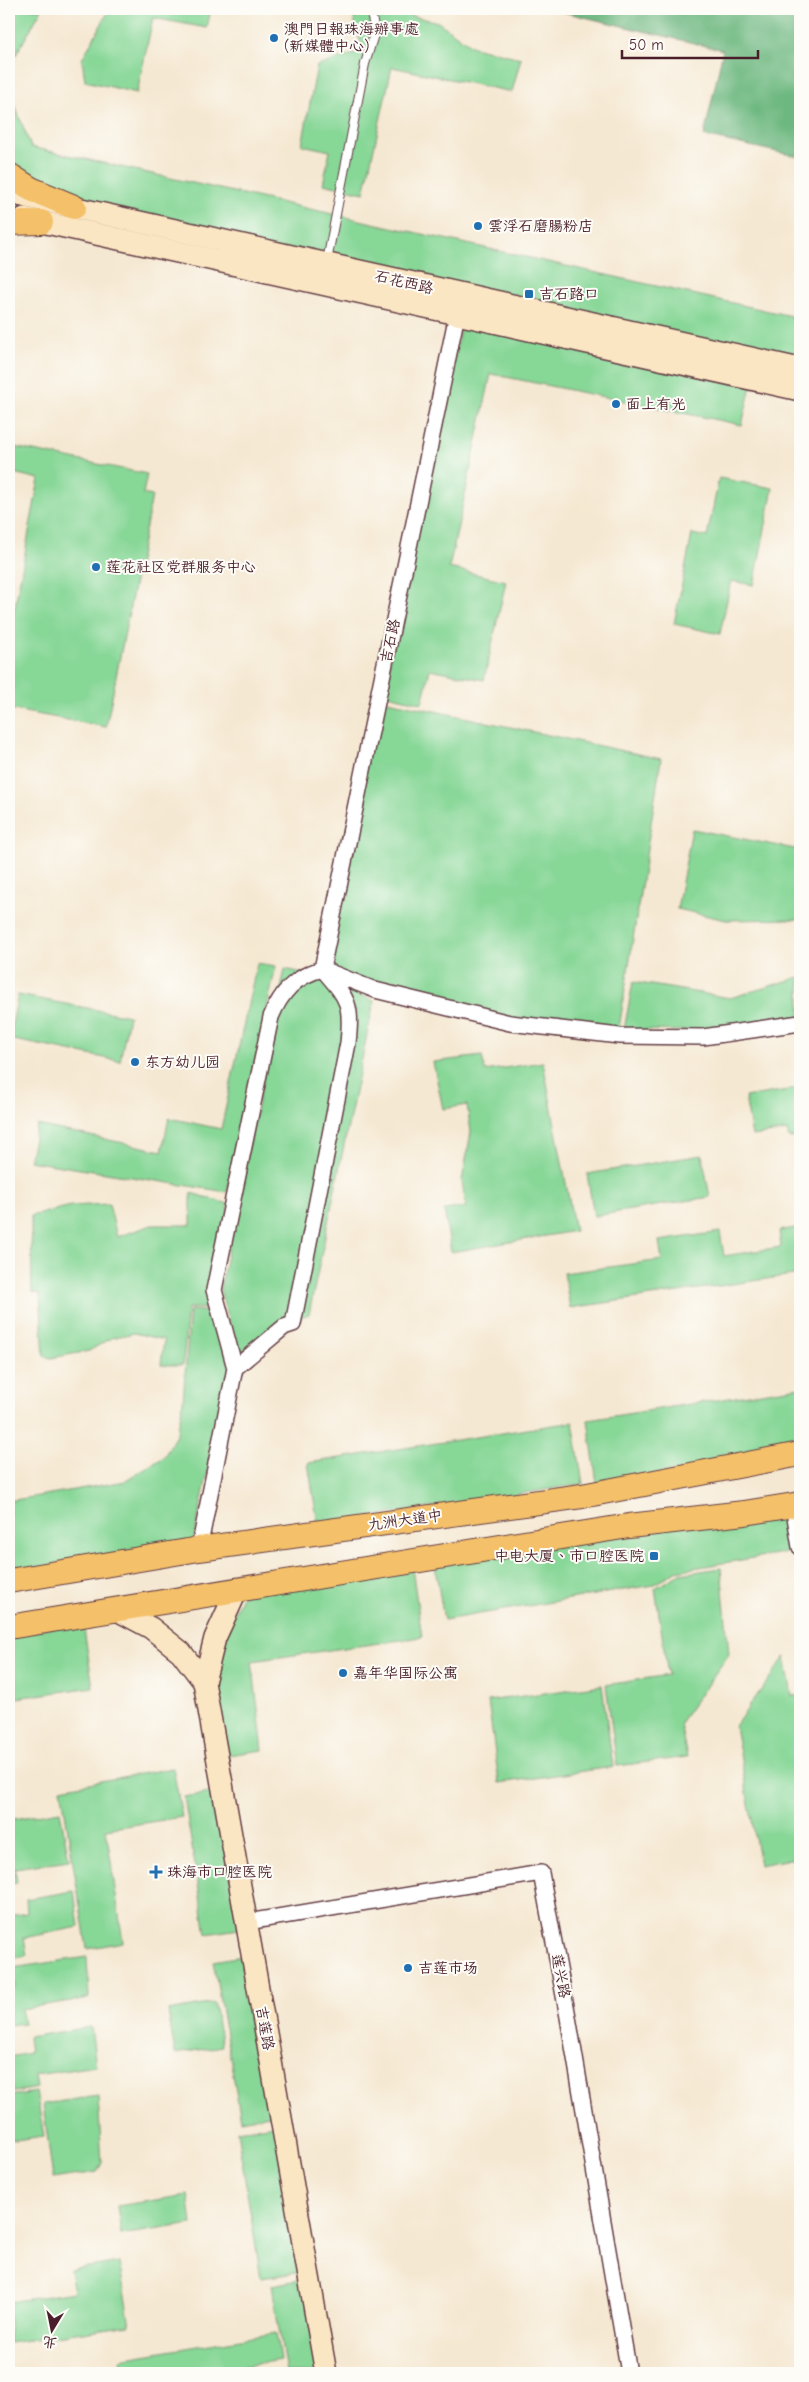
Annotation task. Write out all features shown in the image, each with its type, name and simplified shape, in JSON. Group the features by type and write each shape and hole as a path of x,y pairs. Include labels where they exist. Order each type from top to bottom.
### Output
{"main road":[{"path":"9,175 31,189 74,207"},
{"name":"石花西路","path":"9,193 800,369"},
{"name":"石花西路","path":"9,215 800,390"},
{"path":"9,223 41,222"},
{"name":"九洲大道中","path":"9,1581 199,1549 582,1496 800,1454"},
{"path":"9,1627 630,1526 744,1514 797,1504"},
{"path":"204,1682 215,1638 237,1590"},
{"path":"117,1610 151,1628 181,1652 204,1682"},
{"name":"吉莲路","path":"204,1682 326,2373"}],"street":[{"name":"吉石路","path":"322,968 457,314"},
{"path":"235,1368 284,1327 293,1324 348,1043 351,1018 348,1003 342,991 322,968"},
{"path":"199,1549 235,1368 214,1290 271,1017 276,1005 291,985 301,977 322,968 375,990 510,1022 619,1036 703,1036 800,1023"},
{"path":"797,1504 800,1547"},
{"name":"莲兴路","path":"246,1922 541,1873 568,2017 629,2373"}],"lane":[{"path":"326,264 364,64 375,31 370,9"}],"green space":[{"path":"9,9 42,9 9,67"},
{"path":"110,9 211,9 207,28 153,18 137,93 85,81 82,59"},
{"path":"357,9 409,9 408,15 438,22 473,47 521,58 512,92 392,67 364,193 323,184 330,151 302,145 317,66 363,51 354,20"},
{"path":"559,9 800,9 800,157 704,136 723,50 559,11"},
{"path":"9,90 31,147 800,318 800,365 75,204 9,171"},
{"path":"462,321 751,386 742,425 491,374 449,568 506,581 484,680 430,669 422,703 383,694"},
{"path":"9,446 147,474 143,494 152,496 106,727 9,709 9,621 12,622 39,479 9,472"},
{"path":"719,478 773,488 754,585 731,581 720,634 674,624 692,534 707,537"},
{"path":"378,699 661,759 618,1035 510,1022 323,969"},
{"path":"692,829 800,850 800,919 726,920 677,909"},
{"path":"257,963 276,966 227,1192 29,1161 37,1125 162,1151 169,1118 221,1129"},
{"path":"285,969 322,977 374,1001 309,1314 281,1324 238,1358 220,1289"},
{"path":"800,977 800,1019 702,1031 624,1030 633,982 730,998"},
{"path":"18,995 129,1016 120,1061 9,1039"},
{"path":"482,1056 485,1071 543,1062 575,1231 451,1252 444,1210 466,1207 462,1181 471,1132 467,1105 443,1109 433,1062"},
{"path":"800,1088 800,1137 789,1138 787,1131 752,1136 745,1097"},
{"path":"702,1155 710,1197 594,1216 587,1174"},
{"path":"191,1193 229,1204 214,1309 188,1308 183,1365 161,1365 164,1340 134,1333 111,1338 89,1351 51,1358 44,1356 40,1294 32,1292 31,1216 71,1206 109,1204 117,1237 152,1225 191,1225"},
{"path":"800,1227 800,1274 570,1308 564,1273 662,1260 659,1241 720,1232 724,1256 781,1247 779,1231"},
{"path":"190,1310 214,1312 230,1367 193,1543 17,1574 9,1531 9,1501 126,1481 164,1457 177,1433 183,1402"},
{"path":"800,1387 800,1453 597,1483 588,1420"},
{"path":"573,1422 583,1484 318,1525 308,1463"},
{"path":"800,1499 800,1550 676,1571 653,1585 444,1620 434,1560"},
{"path":"412,1568 422,1637 252,1661 263,1750 221,1756 209,1682 220,1639 244,1593"},
{"path":"721,1568 729,1654 680,1723 687,1757 617,1766 606,1685 668,1675 655,1588 680,1574"},
{"path":"83,1623 93,1687 9,1699 9,1634"},
{"path":"785,1657 792,1696 800,1695 800,1857 760,1865 735,1726"},
{"path":"602,1685 613,1767 499,1783 488,1701"},
{"path":"173,1768 182,1817 106,1829 123,1942 87,1949 61,1788"},
{"path":"216,1792 239,1929 206,1934 184,1797"},
{"path":"60,1811 69,1860 15,1868 17,1883 9,1884 9,1820"},
{"path":"74,1891 79,1927 24,1938 27,1956 9,1959 9,1916 27,1913 26,1899"},
{"path":"248,1955 276,2114 241,2120 213,1961"},
{"path":"87,1957 89,1998 21,2009 24,2023 9,2025 9,1988 15,1987 12,1968"},
{"path":"214,2003 222,2046 175,2054 168,2011"},
{"path":"91,2027 96,2066 35,2075 37,2088 9,2093 9,2057 30,2053 28,2037"},
{"path":"36,2092 44,2136 9,2141 9,2096"},
{"path":"98,2096 102,2163 97,2172 53,2179 43,2104"},
{"path":"279,2124 303,2272 261,2278 237,2131"},
{"path":"188,2195 192,2224 121,2235 117,2206"},
{"path":"119,2262 130,2325 9,2343 9,2302 74,2292 70,2270"},
{"path":"303,2279 320,2373 286,2373 272,2285"},
{"path":"276,2333 280,2360 203,2373 123,2373 120,2359"}],"place":[{"name":"澳門日報珠海辦事處 (新媒體中心)","path":"274,38"},
{"name":"雲浮石磨腸粉店","path":"478,226"},
{"name":"吉石路口","path":"529,294"},
{"name":"面上有光","path":"616,404"},
{"name":"莲花社区党群服务中心","path":"96,567"},
{"name":"东方幼儿园","path":"135,1062"},
{"name":"中电大厦、市口腔医院","path":"654,1556"},
{"name":"嘉年华国际公寓","path":"343,1673"},
{"name":"珠海市口腔医院","path":"156,1872"},
{"name":"吉莲市场","path":"408,1968"}]}
